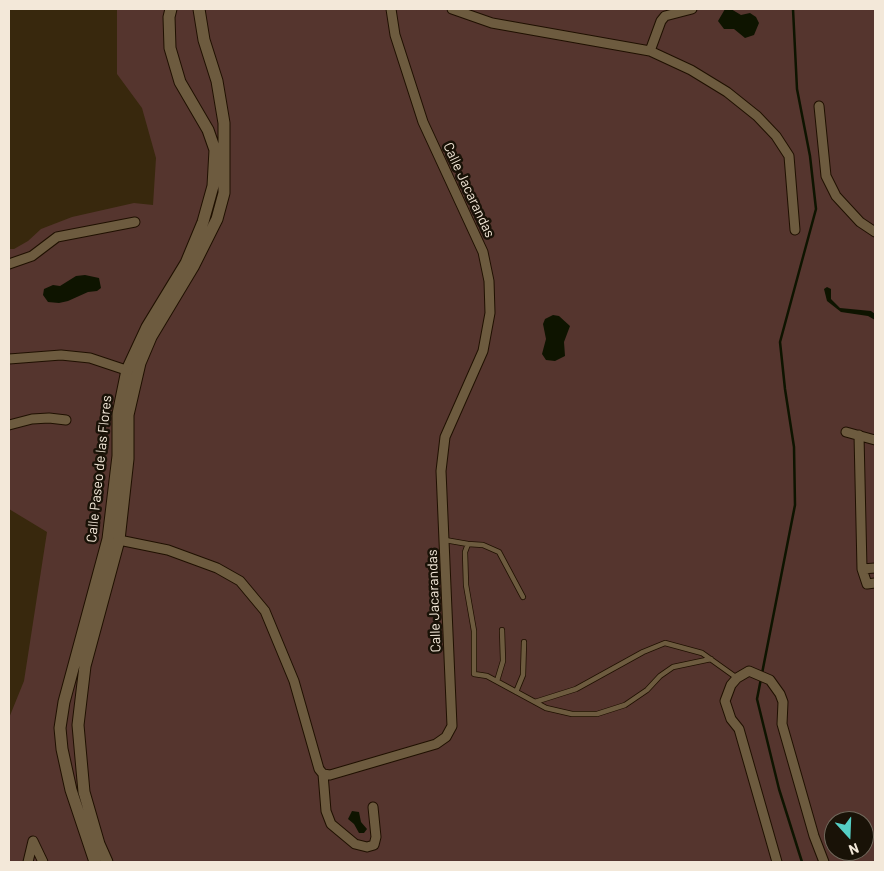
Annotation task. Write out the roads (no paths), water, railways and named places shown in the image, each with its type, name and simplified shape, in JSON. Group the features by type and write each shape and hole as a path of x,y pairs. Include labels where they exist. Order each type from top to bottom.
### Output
{"street":[{"name":"Calle Paseo de las Flores","path":"107,862 99,844 84,792 78,724 85,666 114,539 118,414 147,327 186,263 203,222 213,186 215,150 208,130 180,82 170,48 169,17 172,9"},
{"name":"Calle Paseo de las Flores","path":"132,372 217,219 224,193 224,123 216,81 204,40 199,9"},
{"name":"Calle Jacarandas","path":"323,774 330,775 436,744 446,737 452,726 441,471 445,437 483,351 490,313 490,281 483,252 423,122 395,35 391,9"},
{"path":"452,9 492,23 650,51 691,70 727,92 757,116 776,136 789,156 796,230"},
{"path":"650,51 661,21 665,16 692,9"},
{"path":"819,106 826,176 829,183 836,196 860,222 875,232"},
{"path":"9,264 32,256 57,237 135,222"},
{"path":"9,359 61,355 90,358 132,372"},
{"path":"9,424 32,418 66,420"},
{"path":"846,432 875,440"},
{"path":"859,435 862,569 867,584 875,583"},
{"name":"Calle Paseo de las Flores","path":"95,862 72,790 62,749 60,728 64,702 114,539"},
{"path":"114,539 168,550 217,568 240,581 265,611 294,681 319,769 323,774 326,810 331,824 355,844 367,847 374,845 376,837 373,807"},
{"path":"862,569 875,568"},
{"path":"777,862 739,730 731,719 725,701 731,686 737,678 749,672 770,680 780,694 783,702 782,724 814,836 824,862"},
{"path":"28,862 34,841 43,862"}],"lane":[{"path":"445,540 483,545 499,552 523,597"},
{"path":"468,544 465,552 466,585 474,631 474,674 497,681 546,708 572,714 597,714 625,705 647,690 660,676 673,667 711,659"},
{"path":"497,681 503,661 502,630"},
{"path":"516,692 522,675 524,642"},
{"path":"535,702 576,689 643,652 665,643 702,654 737,678"}],"waterway":[{"path":"793,9 797,89 810,156 816,209 780,342 794,447 795,505 757,699 779,789 802,862"}]}
